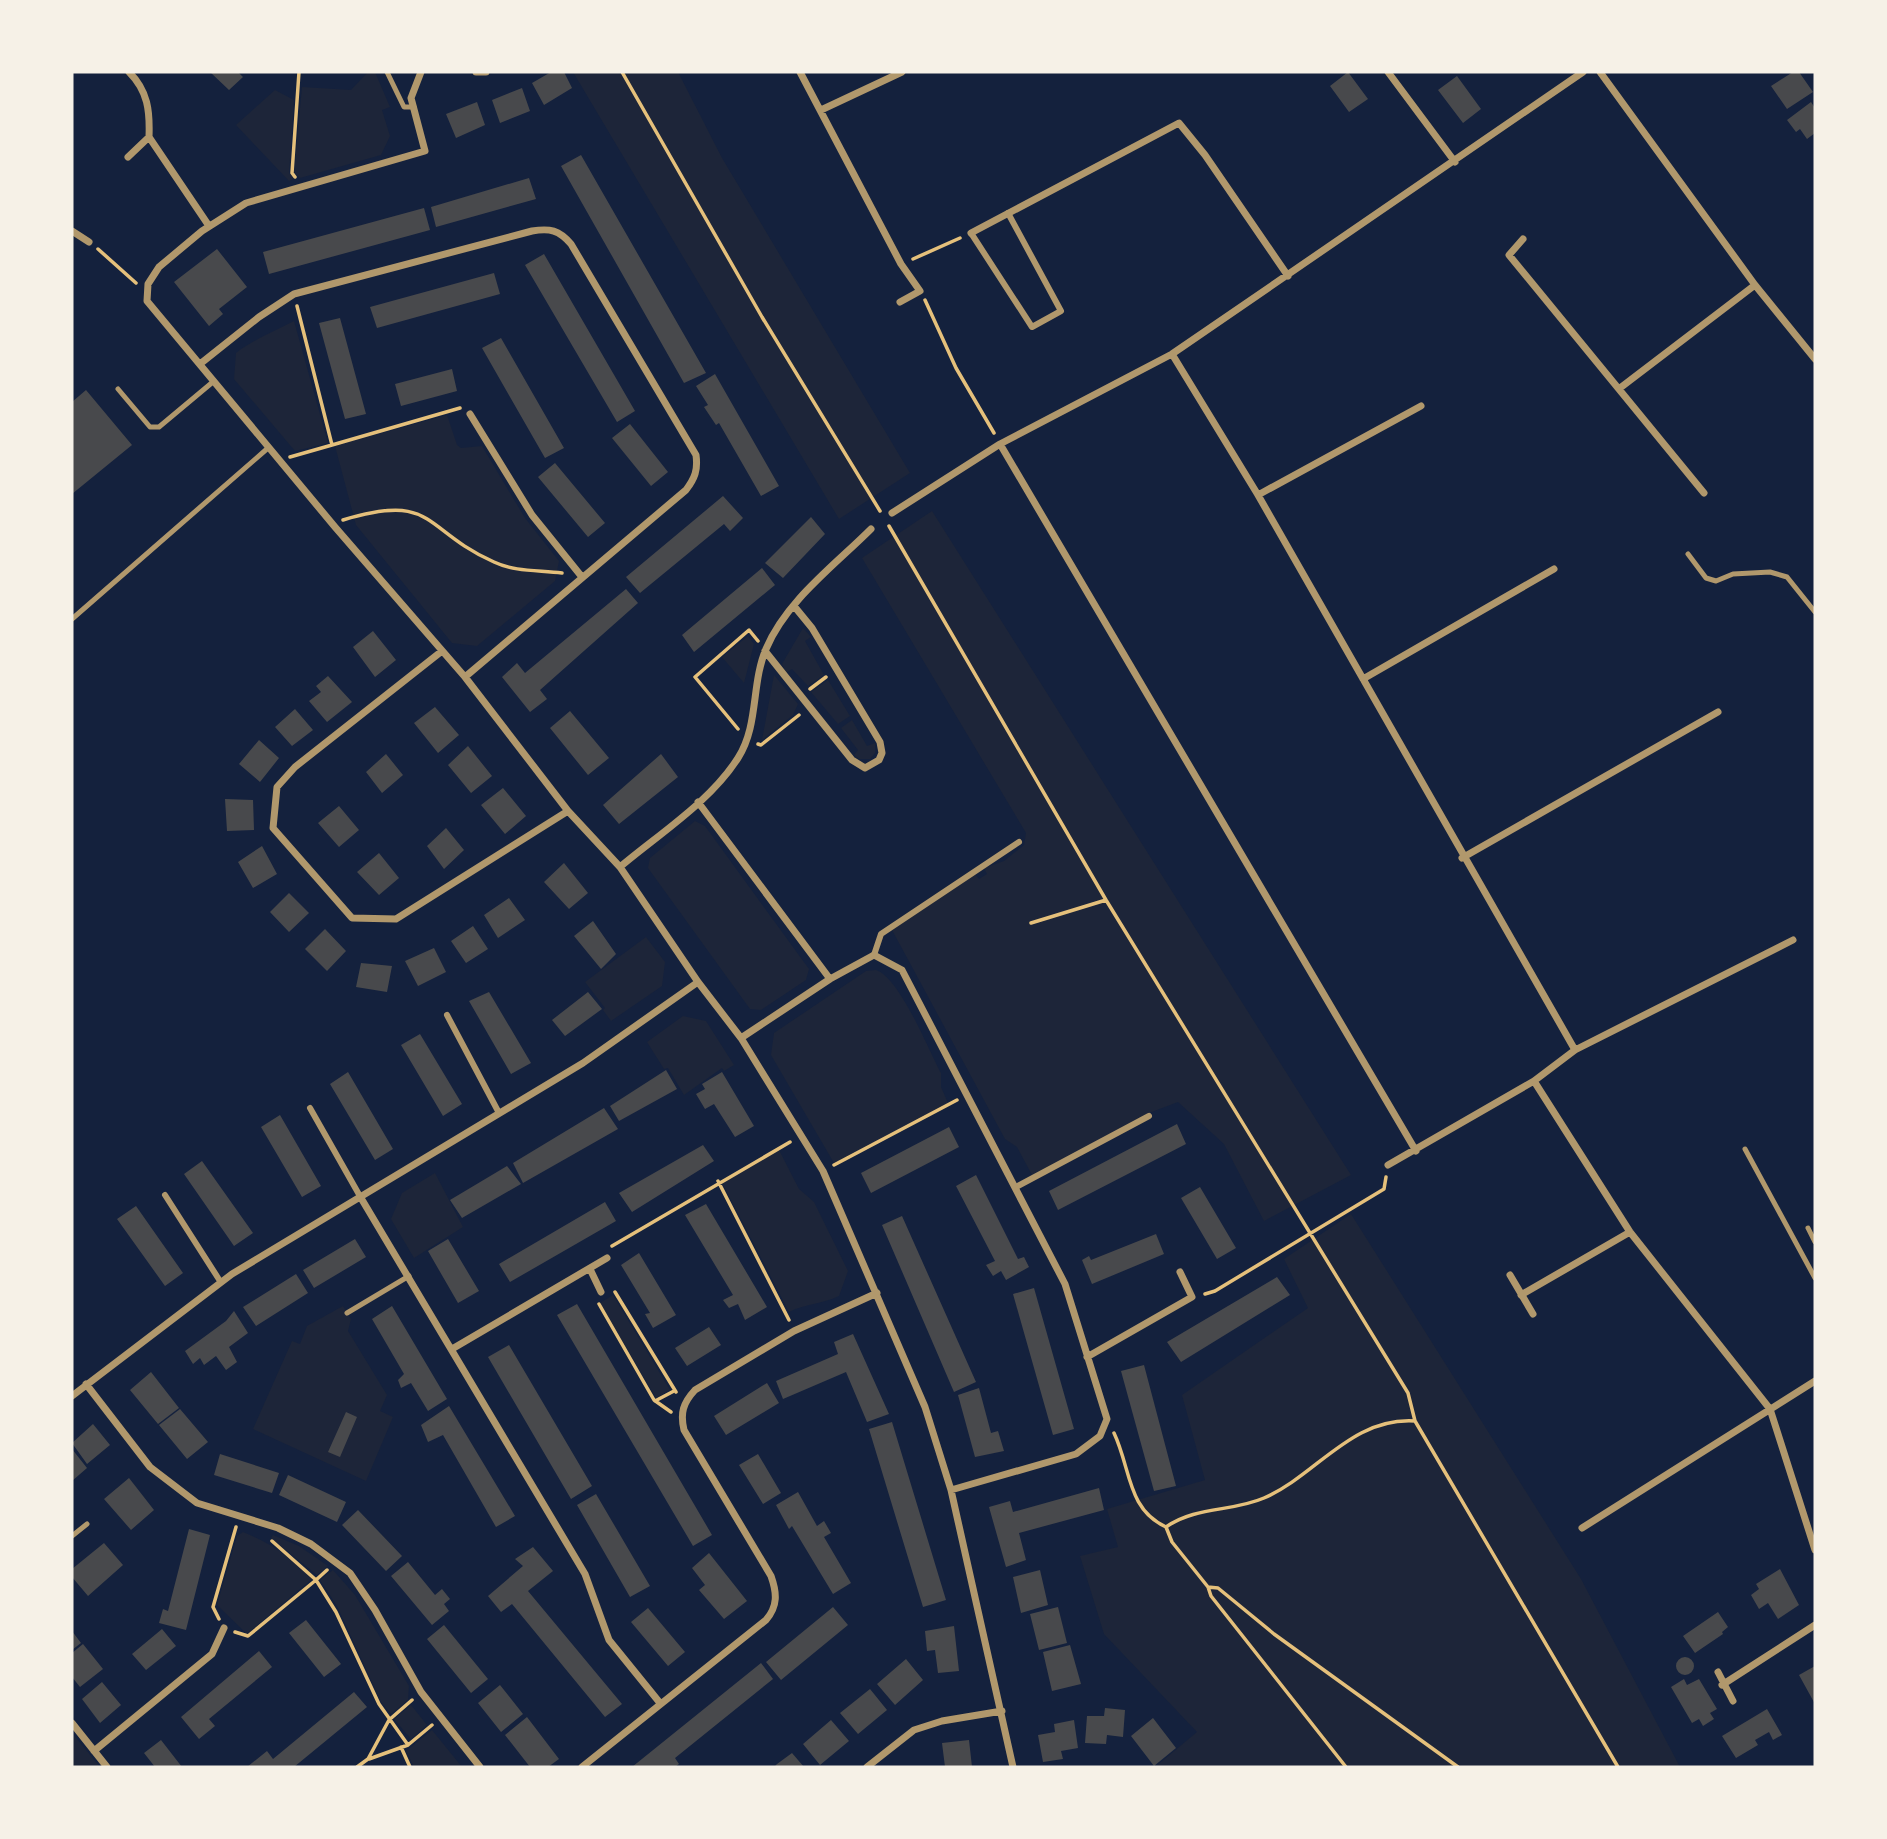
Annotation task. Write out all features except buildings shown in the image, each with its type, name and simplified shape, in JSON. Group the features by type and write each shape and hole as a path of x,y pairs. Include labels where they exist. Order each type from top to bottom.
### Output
{"street":[{"path":"129,72 142,85 148,102 149,137 209,226"},
{"path":"421,72 411,98 425,151 246,203 209,226 159,267 150,278 146,292 151,307 465,677 568,811 620,867 698,982 741,1038 823,1171 925,1407 951,1490 1013,1767"},
{"path":"476,72 486,72"},
{"path":"800,72 901,264 920,291 900,302"},
{"path":"821,110 902,72"},
{"path":"1388,72 1455,162"},
{"path":"892,513 1000,444 1172,354 1583,72"},
{"path":"1600,72 1755,285 1815,359"},
{"path":"1008,213 1061,312 1032,327 971,233 1008,213 1179,124 1205,155 1288,276"},
{"path":"128,157 149,137"},
{"path":"200,364 259,317 294,294 532,231 548,229 561,233 571,244 696,455 697,467 694,479 686,490 465,677"},
{"path":"72,231 89,242"},
{"path":"1523,239 1509,255 1704,493"},
{"path":"1620,388 1755,285"},
{"path":"1172,354 1258,495 1462,858 1575,1050"},
{"path":"1258,495 1421,406"},
{"path":"470,414 532,515 582,577"},
{"path":"1000,444 1416,1152"},
{"path":"620,867 698,802 732,767 743,748 751,725 765,651 779,625 794,606 871,529"},
{"path":"1363,679 1554,569"},
{"path":"765,651 859,766 865,768 879,760 882,753 880,742 794,606"},
{"path":"442,651 295,767 277,787 273,828 352,918 396,919 568,811"},
{"path":"1462,858 1718,712"},
{"path":"698,802 830,979"},
{"path":"741,1038 830,979 873,955 881,934 1018,842"},
{"path":"1388,1165 1416,1152 1534,1081 1575,1050 1793,940"},
{"path":"873,955 902,971 1065,1284 1107,1419 1100,1436 1076,1454 951,1490"},
{"path":"72,1396 220,1281 583,1063 698,982"},
{"path":"447,1015 499,1113"},
{"path":"1534,1081 1630,1232 1770,1409 1815,1550"},
{"path":"310,1108 585,1574 609,1640 660,1703"},
{"path":"1016,1187 1149,1116"},
{"path":"165,1195 220,1281"},
{"path":"1521,1295 1630,1232"},
{"path":"452,1349 607,1258"},
{"path":"590,1269 601,1292"},
{"path":"1087,1357 1192,1297 1180,1272"},
{"path":"1510,1275 1533,1314"},
{"path":"582,1767 772,1613 776,1596 771,1576 684,1430 682,1419 686,1400 695,1390 794,1331 877,1293"},
{"path":"1582,1528 1815,1381"},
{"path":"86,1384 150,1467 197,1503 268,1526 311,1544 338,1562 375,1610 421,1692 480,1767"},
{"path":"1722,1685 1815,1625"},
{"path":"94,1751 212,1654 224,1628"},
{"path":"1718,1672 1722,1685 1733,1701"},
{"path":"867,1767 914,1730 942,1721 1002,1711"},
{"path":"72,1723 107,1767"}],"lane":[{"path":"387,72 404,107 414,107"},
{"path":"118,388 150,427 159,427 214,381"},
{"path":"72,619 268,447"},
{"path":"1688,554 1706,578 1716,581 1733,574 1770,572 1787,577 1815,612"},
{"path":"1745,1149 1815,1278"},
{"path":"1808,1228 1815,1242"},
{"path":"348,1313 409,1276"},
{"path":"72,1536 87,1524"}],"path":[{"path":"299,72 292,173 304,187"},
{"path":"622,72 762,317 860,477"},
{"path":"901,264 971,233"},
{"path":"89,242 146,292"},
{"path":"920,291 956,368 1000,444"},
{"path":"294,294 332,444"},
{"path":"280,461 464,407 470,414"},
{"path":"332,523 380,509 402,509 427,517 497,563 582,577"},
{"path":"905,553 1107,900 1318,1250 1408,1393 1415,1422 1618,1767"},
{"path":"800,697 836,670"},
{"path":"1031,923 1107,900"},
{"path":"823,1171 968,1094"},
{"path":"607,1258 613,1254 609,1248 718,1181 801,1136"},
{"path":"1192,1297 1215,1291 1384,1189 1388,1165"},
{"path":"718,1181 794,1331"},
{"path":"612,1282 674,1391 686,1400"},
{"path":"615,1290 597,1301 655,1401 682,1419"},
{"path":"655,1401 674,1391"},
{"path":"1107,1419 1123,1453 1137,1504 1149,1520 1166,1527 1172,1542 1208,1587 1211,1596 1346,1767"},
{"path":"1166,1527 1191,1514 1262,1499 1283,1489 1350,1438 1390,1423 1415,1422"},
{"path":"238,1518 213,1607 224,1628 248,1636 338,1562"},
{"path":"268,1526 265,1537 294,1558 316,1580 336,1612 389,1720 408,1745"},
{"path":"1208,1587 1218,1588 1274,1634 1458,1767"},
{"path":"368,1759 389,1720 410,1702"},
{"path":"357,1767 368,1759 408,1745 429,1727"},
{"path":"401,1747 410,1767"}],"shaded area":[{"path":"368,72 375,72 390,107 382,110 390,136 381,155 300,178 294,172 302,87 351,90"},
{"path":"573,72 678,72 722,158 910,473 839,519"},
{"path":"275,90 294,100 289,173 294,179 289,181 236,125"},
{"path":"294,321 328,443 295,451 234,379 236,353"},
{"path":"447,415 457,445 461,448 482,446 525,518 559,561 555,581 477,646 452,643 356,525 335,446"},
{"path":"932,511 1351,1175 1264,1221 1224,1144 1178,1102 1149,1113 1032,1175 1017,1147 1005,1139 892,930 975,874 979,879 987,874 984,868 1004,861 1024,845 1026,833 862,558"},
{"path":"803,628 811,637 805,641 824,675 808,686 792,669 786,673 782,664"},
{"path":"748,636 754,644 744,683 722,657"},
{"path":"774,675 798,704 793,715 762,740"},
{"path":"828,680 850,716 838,724 811,692"},
{"path":"852,720 867,746 875,743 875,753 870,759 859,759 854,755 858,750 841,728"},
{"path":"695,821 705,826 809,969 806,980 761,1010 750,1009 648,868 650,858"},
{"path":"646,937 665,962 662,986 611,1021 603,1010 605,1008 585,982"},
{"path":"876,970 894,986 913,1016 941,1073 941,1087 948,1103 834,1163 771,1055 774,1033 866,971"},
{"path":"683,1016 706,1021 734,1065 724,1071 722,1068 684,1095 668,1068 664,1069 647,1042"},
{"path":"779,1150 799,1189 814,1202 848,1271 839,1296 789,1312 722,1183"},
{"path":"435,1173 463,1227 414,1258 391,1219 402,1193"},
{"path":"1351,1214 1581,1579 1680,1767 1155,1767 1197,1732 1104,1634 1080,1556 1118,1547 1107,1509 1205,1480 1182,1395 1308,1308 1284,1259"},
{"path":"613,1295 670,1390 656,1398 600,1303"},
{"path":"343,1306 351,1319 348,1331 387,1395 380,1411 393,1417 366,1481 253,1429 292,1341 300,1344 307,1326"},
{"path":"243,1532 280,1551 312,1579 247,1634 217,1605 237,1536"},
{"path":"273,1535 299,1546 328,1566 317,1575 271,1538"},
{"path":"333,1570 355,1595 409,1686 408,1700 391,1714 381,1702 337,1606 320,1580"},
{"path":"411,1705 427,1725 411,1739 394,1719"},
{"path":"432,1730 462,1767 414,1767 406,1751"},
{"path":"72,1733 100,1767 72,1767"}]}
